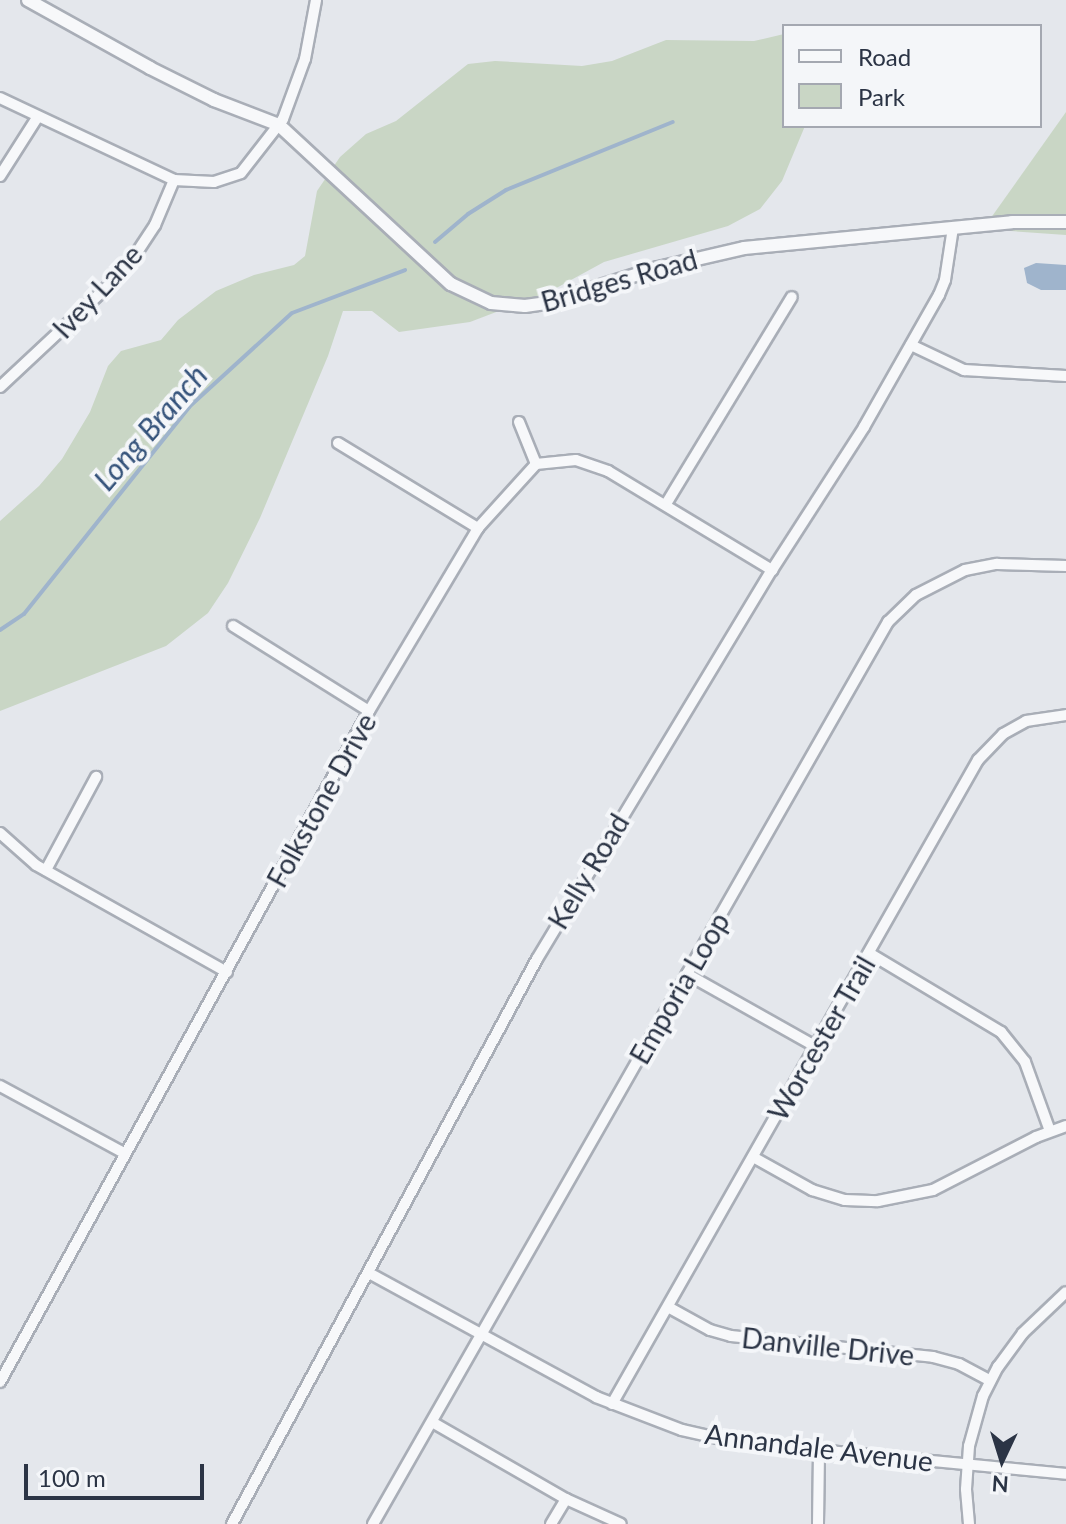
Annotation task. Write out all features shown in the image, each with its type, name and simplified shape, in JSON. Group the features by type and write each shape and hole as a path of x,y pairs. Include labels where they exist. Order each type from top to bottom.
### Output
{"street":[{"name":"Bridges Road","path":"28,0 214,100 279,125 451,284 478,300 504,306 546,303 658,268 744,248 953,228 1066,222"},
{"path":"0,98 174,180 214,182 241,173 279,125 305,59 316,0"},
{"path":"0,176 37,118"},
{"name":"Ivey Lane","path":"0,387 126,269 155,225 174,180"},
{"name":"Kelly Road","path":"232,1524 537,959 911,345 945,280 953,228"},
{"path":"666,504 792,297"},
{"path":"911,345 964,370 1066,376"},
{"path":"519,422 536,464 576,460 608,471 772,570"},
{"path":"338,443 478,528"},
{"name":"Folkstone Drive","path":"0,1382 369,711 478,528 536,464"},
{"name":"Emporia Loop","path":"373,1524 879,635 894,614 927,587 965,570 997,564 1066,566"},
{"path":"233,626 369,711"},
{"name":"Worcester Trail","path":"612,1404 978,760 1003,734 1026,721 1066,715"},
{"path":"46,870 96,777"},
{"path":"0,833 46,870 227,972"},
{"path":"869,953 1001,1032 1025,1062 1050,1131"},
{"path":"687,974 815,1046"},
{"path":"0,1086 124,1153"},
{"path":"753,1157 812,1190 845,1200 878,1201 933,1190 1050,1131 1066,1126"},
{"name":"Annandale Avenue","path":"369,1273 612,1404 699,1435 819,1451 1066,1474"},
{"path":"969,1524 967,1464 973,1424 989,1380 1023,1333 1066,1292"},
{"name":"Danville Drive","path":"668,1307 710,1330 731,1336 933,1357 959,1364 989,1380"},
{"path":"432,1422 566,1499 621,1524"},
{"path":"818,1524 819,1451"},
{"path":"551,1524 566,1499"}],"green space":[{"path":"782,34 782,128 804,128 782,181 760,209 728,226 604,262 549,292 470,322 399,332 372,311 343,311 328,356 260,518 228,583 208,613 166,646 0,711 0,521 39,486 62,459 90,412 108,366 121,351 161,340 178,320 216,291 254,275 294,265 305,256 317,191 340,157 366,134 396,121 468,64 495,61 582,66 612,61 666,40 754,41"},
{"path":"1066,112 1066,235 983,229"}],"water":[{"path":"1036,263 1066,265 1066,290 1041,290 1027,283 1024,268"}],"waterway":[{"name":"Long Branch","path":"435,242 468,214 506,190 673,122"},
{"name":"Long Branch","path":"0,630 24,614 189,407 292,313 405,270"}]}
